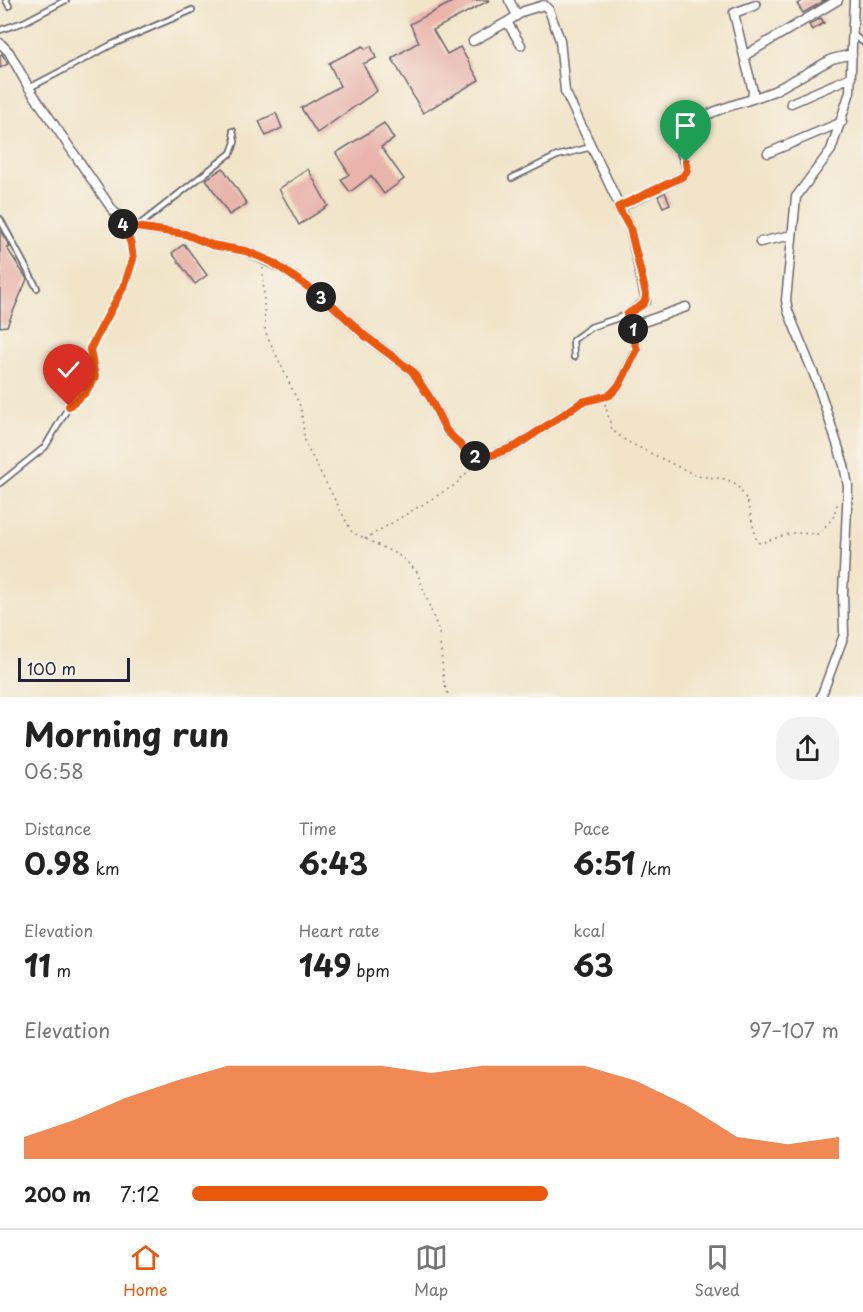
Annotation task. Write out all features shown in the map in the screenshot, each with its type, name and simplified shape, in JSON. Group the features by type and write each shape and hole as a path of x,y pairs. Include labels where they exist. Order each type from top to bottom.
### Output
{"street":[{"path":"509,0 517,15"},
{"path":"744,56 838,0"},
{"path":"821,697 844,635 848,486 844,465 817,382 788,311 796,197 823,163 842,122 850,92 854,0"},
{"path":"0,43 9,52 28,88 114,212 136,227 174,231 212,245 246,251 272,262 327,300 365,336 412,371 454,441 470,455 480,457 516,446 582,402 605,397 620,384 626,367 635,357 637,343 627,315 641,307 646,301 646,294 630,228 618,207 565,91 560,40 547,2 517,15 473,41"},
{"path":"752,99 753,91 734,13 756,5"},
{"path":"507,22 521,45"},
{"path":"618,207 682,177 687,171 686,162 677,146 678,136 687,126 710,112 774,91 832,59 852,54"},
{"path":"791,103 851,77"},
{"path":"768,153 842,122"},
{"path":"760,242 792,235"},
{"path":"632,327 686,307"}],"lane":[{"path":"6,0 9,6"},
{"path":"0,30 24,22 66,0"},
{"path":"28,88 112,44 192,10"},
{"path":"852,35 863,42"},
{"path":"136,227 231,153 235,142 233,131"},
{"path":"512,178 557,156 591,147"},
{"path":"0,483 45,447 69,406 85,393 95,377 90,349 125,284 133,259 131,244 121,218"},
{"path":"0,219 37,288"},
{"path":"574,357 573,340 580,334 627,315"}],"path":[{"path":"254,256 264,268 265,331 300,408 305,443 352,532 402,557 422,582 439,633 444,683 449,697"},
{"path":"605,397 608,420 618,436 697,476 726,479 736,484 747,500 757,542 761,543 791,533 818,534 833,518 839,500"},
{"path":"364,538 455,485 480,457"}],"building":[{"path":"456,0 490,0 433,30 447,54 460,47 479,80 423,113 392,58 419,42 410,24"},
{"path":"804,0 826,0 803,13 797,4"},
{"path":"821,18 824,23 812,30 809,25"},
{"path":"363,46 365,49 371,46 376,58 363,64 377,91 317,133 301,108 340,86 329,63"},
{"path":"2,54 8,64 0,68 0,55"},
{"path":"276,113 282,128 266,136 259,121"},
{"path":"384,123 394,139 381,147 404,179 384,194 371,176 350,192 341,180 349,174 336,153"},
{"path":"223,168 247,204 229,215 206,179"},
{"path":"308,169 328,206 299,225 279,189"},
{"path":"665,192 670,204 663,207 658,196"},
{"path":"0,230 10,247 7,248 27,279 7,326 0,327"},
{"path":"184,244 207,275 195,284 172,253"}],"route":[{"path":"69,406 85,393 95,377 90,349 125,284 133,259 131,244 121,218 136,227 174,231 212,245 246,251 262,260 272,262 327,300 365,336 412,371 430,398 446,430 466,453 480,457 516,446 555,417 582,402 610,395 620,384 626,367 635,357 637,350 637,343 627,315 641,307 646,301 646,294 630,228 618,207 682,177 687,171 686,162"}]}
